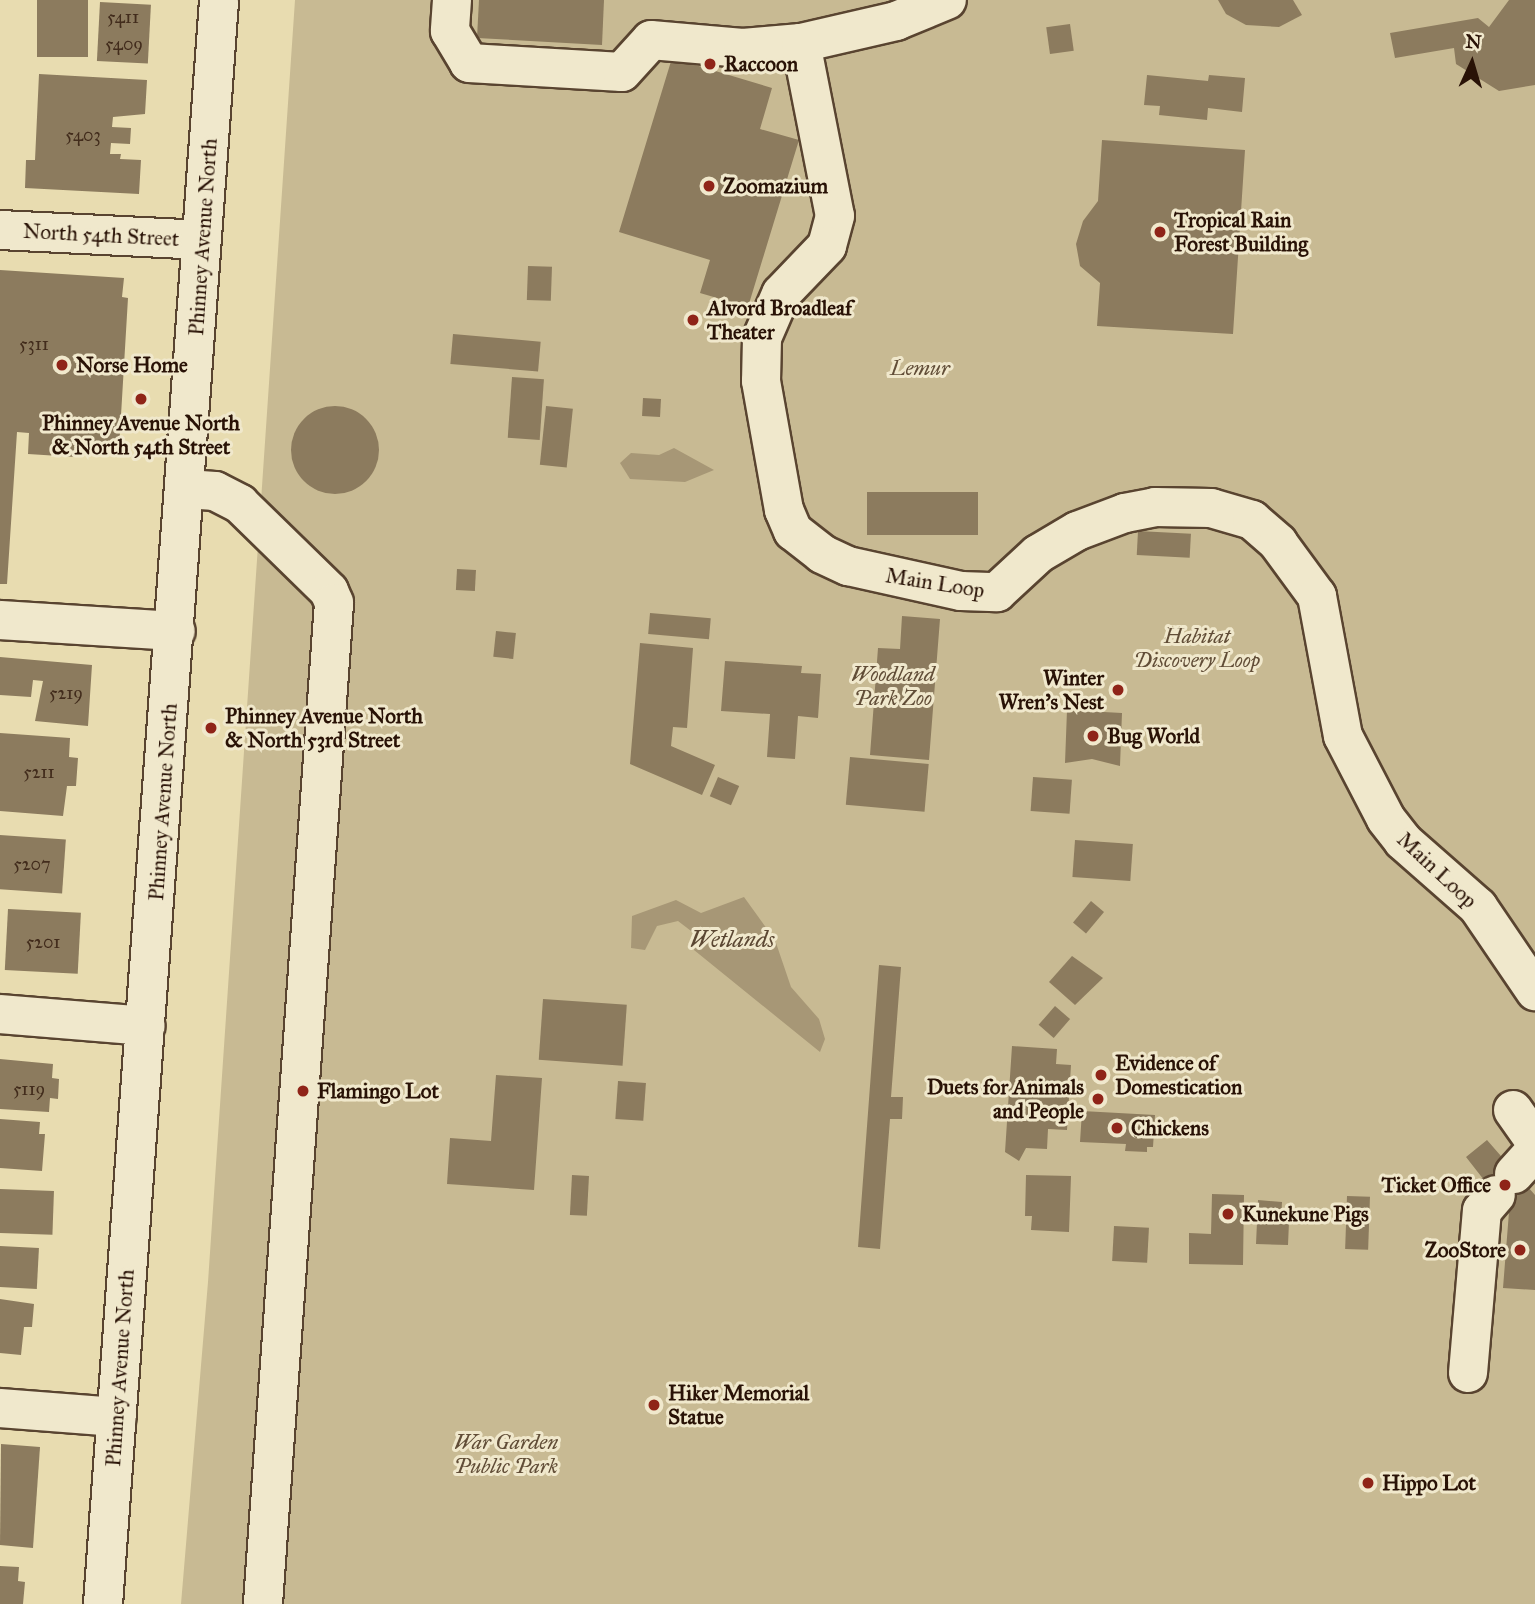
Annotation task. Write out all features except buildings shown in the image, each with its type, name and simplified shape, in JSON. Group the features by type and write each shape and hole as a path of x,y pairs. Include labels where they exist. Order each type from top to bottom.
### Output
{"street":[{"name":"Phinney Avenue North","path":"103,1604 176,631 219,0"},
{"path":"452,0 450,31 469,63 622,72 650,40 743,48 801,43 896,22 947,0"},
{"name":"Main Loop","path":"801,43 835,216 827,246 781,293 761,338 761,381 784,510 793,531 822,554 848,566 961,591 998,592 1038,554 1077,531 1125,513 1155,507 1211,508 1252,520 1278,542 1317,596 1343,736 1385,819 1403,841 1478,907 1535,991"},
{"name":"North 54th Street","path":"0,230 201,240"},
{"path":"186,489 215,491 240,503 329,591 334,603 263,1604"},
{"path":"0,620 176,631"},
{"path":"0,1014 146,1026"},
{"path":"1513,1110 1535,1142"},
{"path":"1468,1373 1482,1211 1515,1174"},
{"path":"0,1408 117,1417"}],"green space":[{"name":"Woodland Park Zoo","path":"295,0 1535,0 1535,1604 181,1604 208,1282"}],"water":[{"path":"674,448 714,470 685,482 630,479 620,463 631,453 659,455"},
{"name":"Wetlands","path":"744,897 775,940 791,987 819,1019 825,1039 820,1052 694,950 695,934 678,921 657,926 645,950 631,948 632,916 676,900 701,913"}],"place":[{"name":"Raccoon","path":"710,64"},
{"name":"Zoomazium","path":"709,186"},
{"name":"Tropical Rain Forest Building","path":"1160,232"},
{"name":"Alvord Broadleaf Theater","path":"693,320"},
{"name":"Norse Home","path":"62,365"},
{"name":"Phinney Avenue North & North 54th Street","path":"141,399"},
{"name":"Winter Wren's Nest","path":"1118,690"},
{"name":"Phinney Avenue North & North 53rd Street","path":"211,728"},
{"name":"Bug World","path":"1093,736"},
{"name":"Evidence of Domestication","path":"1101,1075"},
{"name":"Flamingo Lot","path":"303,1091"},
{"name":"Duets for Animals and People","path":"1098,1099"},
{"name":"Chickens","path":"1117,1128"},
{"name":"Ticket Office","path":"1505,1185"},
{"name":"Kunekune Pigs","path":"1228,1214"},
{"name":"ZooStore","path":"1520,1250"},
{"name":"Hiker Memorial Statue","path":"654,1405"},
{"name":"Hippo Lot","path":"1368,1483"}],"park label":[{"name":"Lemur","path":"920,368"},
{"name":"Habitat Discovery Loop","path":"1197,648"},
{"name":"War Garden Public Park","path":"506,1454"}]}
